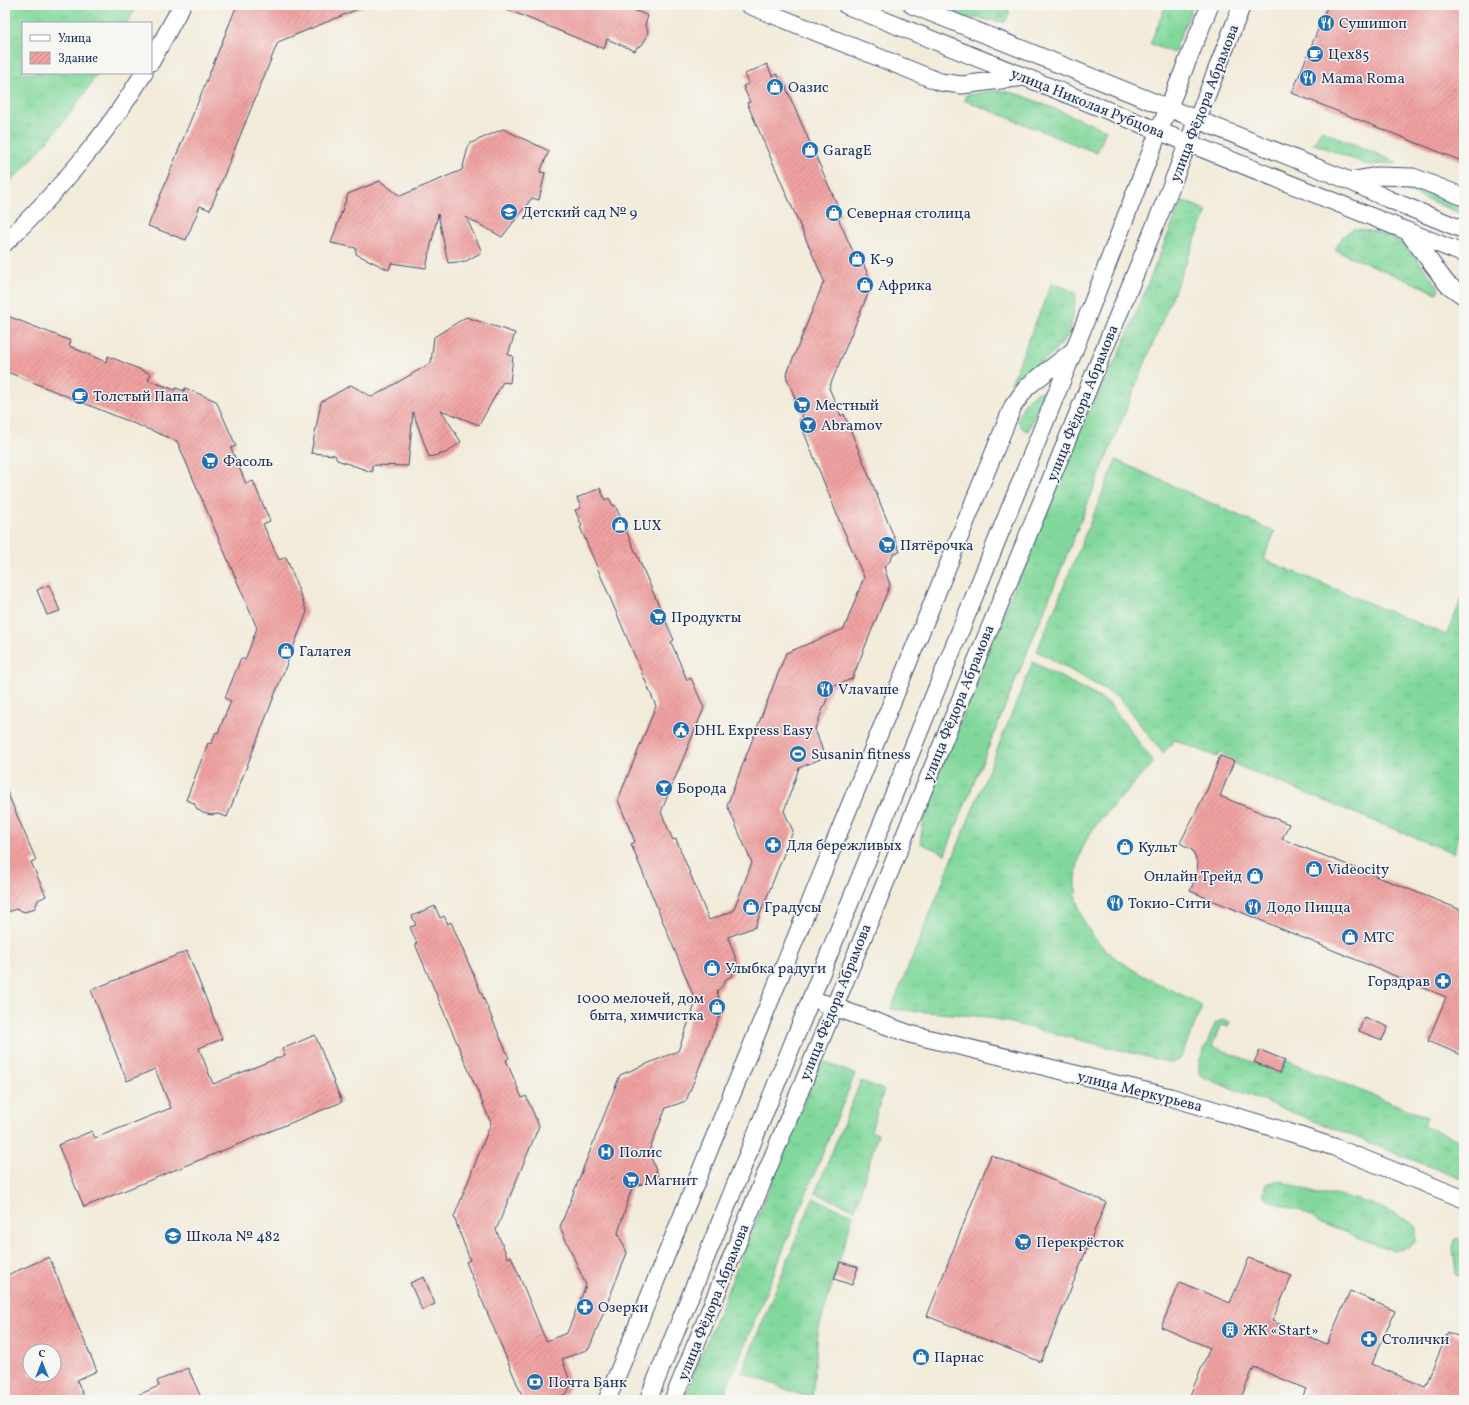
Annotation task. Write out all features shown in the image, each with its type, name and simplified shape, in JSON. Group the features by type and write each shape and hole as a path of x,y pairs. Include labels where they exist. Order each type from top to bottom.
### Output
{"street":[{"path":"152,60 182,5"},
{"path":"749,5 940,82 962,85 1024,77"},
{"name":"улица Николая Рубцова","path":"846,5 1464,254"},
{"name":"улица Николая Рубцова","path":"912,5 1350,181 1388,199 1464,230"},
{"name":"улица Фёдора Абрамова","path":"648,1400 1076,348 1159,132 1210,5"},
{"name":"улица Фёдора Абрамова","path":"673,1400 1167,196 1242,5"},
{"path":"5,243 46,203 95,146 143,74"},
{"path":"1350,181 1377,176 1413,177 1464,197"},
{"path":"1408,232 1447,284 1464,296"},
{"path":"607,1400 1012,406 1027,387 1076,348"},
{"name":"улица Меркурьева","path":"812,998 833,1007 910,1034 1170,1097 1288,1132 1334,1147 1464,1199"}],"green space":[{"path":"5,5 137,5 128,22 22,22 22,74 97,74 54,133 5,187"},
{"path":"937,5 1008,5 1009,14 1005,22 968,17"},
{"path":"1166,5 1193,5 1174,53 1150,44"},
{"path":"993,91 1021,95 1106,130 1097,153 964,100 966,95"},
{"path":"1321,130 1398,163 1368,165 1314,144"},
{"path":"1397,185 1411,185 1464,205 1464,215 1397,187"},
{"path":"1182,200 1207,211 945,854 920,843 926,804 1079,430 1121,350"},
{"path":"1354,229 1371,231 1385,235 1405,246 1439,288 1437,293 1335,250 1342,237"},
{"path":"1052,282 1076,293 1070,330 1066,338 1053,353 1013,384 1011,383"},
{"path":"1043,391 1028,431 1023,429 1018,421 1020,412 1030,398 1038,392"},
{"path":"1116,460 1275,532 1263,559 1446,635 1464,594 1464,824 1453,853 1234,764 1236,760 1219,753 1217,757 1175,740 1163,753 1118,697 1037,651"},
{"path":"1033,662 1109,703 1154,762 1100,820 1088,836 1079,858 1076,873 1076,889 1080,912 1090,931 1103,947 1138,973 1198,1003 1202,1007 1181,1057 1179,1060 1172,1063 987,1017 891,1009"},
{"path":"1224,1020 1230,1022 1228,1027 1222,1025 1220,1026 1212,1046 1280,1073 1285,1060 1427,1117 1424,1126 1464,1142 1464,1180 1203,1077 1199,1073 1199,1062 1215,1024"},
{"path":"821,1061 855,1074 722,1400 683,1400"},
{"path":"861,1081 884,1090 871,1131 878,1134 855,1209 815,1193"},
{"path":"1279,1180 1317,1194 1335,1194 1373,1204 1411,1222 1416,1228 1416,1241 1408,1248 1394,1251 1318,1222 1305,1213 1276,1203 1263,1194 1266,1184"},
{"path":"813,1198 853,1215 818,1332 812,1399 742,1372"},
{"path":"1456,1238 1464,1241 1464,1278 1456,1275 1453,1247"}],"building":[{"path":"237,5 368,5 278,42 210,210 200,206 186,240 148,226"},
{"path":"496,5 622,5 648,16 645,25 648,31 646,39 642,45 637,47 635,51 607,39 604,49"},
{"path":"1328,5 1464,5 1464,162 1292,93"},
{"path":"767,64 772,76 777,74 781,82 783,81 842,216 838,218 855,256 859,254 872,284 829,388 841,416 844,414 900,552 893,554 890,561 884,567 890,585 852,679 832,686 815,729 825,757 799,768 784,811 793,831 755,927 728,937 737,962 732,976 726,979 717,991 722,1010 686,1101 666,1108 649,1151 659,1179 632,1187 618,1233 627,1253 589,1349 562,1359 571,1384 567,1393 561,1396 559,1400 524,1400 466,1262 470,1260 454,1217 491,1123 415,944 417,943 410,927 416,925 412,916 435,906 440,918 444,916 448,924 451,922 509,1058 506,1060 522,1098 526,1096 539,1126 496,1230 508,1258 511,1256 546,1341 567,1333 586,1285 560,1227 620,1075 678,1051 696,1002 631,844 635,842 618,800 656,706 580,527 582,526 575,510 581,508 577,498 600,488 605,500 609,498 613,506 615,505 674,640 671,642 687,680 691,678 704,708 661,812 673,840 676,839 709,920 733,911 752,863 727,805 786,653 844,629 864,577 799,420 803,418 786,376 824,281 747,103 750,102 743,86 749,83 745,74"},
{"path":"503,129 549,151 540,172 545,173 539,200 532,198 502,237 466,217 482,252 466,261 448,263 438,214 426,268 391,263 389,270 356,254 356,248 331,243 348,194 380,181 400,196 462,170 469,144"},
{"path":"5,315 71,341 69,346 106,362 108,356 151,374 148,380 175,390 176,388 184,391 185,388 216,401 236,446 231,448 246,484 253,481 270,521 263,524 279,560 286,557 307,612 227,817 218,814 212,815 203,813 197,809 194,803 186,800 208,743 211,744 216,732 218,733 231,701 225,698 241,658 245,660 257,628 177,441 5,371"},
{"path":"466,317 515,333 508,355 513,356 510,383 503,382 479,425 441,410 461,442 446,453 429,457 413,412 408,466 372,465 372,472 337,460 335,455 311,453 321,402 351,385 372,397 431,363 434,337"},
{"path":"49,585 60,611 47,615 37,590"},
{"path":"1220,756 1234,761 1220,796 1289,824 1282,839 1464,911 1464,1056 1428,1041 1446,997 1190,891 1196,877 1198,863 1192,850 1180,843 1207,790"},
{"path":"5,787 36,860 31,862 46,896 38,900 35,908 25,912 16,909 5,913"},
{"path":"187,951 222,1039 199,1048 213,1084 285,1055 282,1049 315,1035 342,1102 84,1207 58,1145 92,1131 95,1138 171,1108 155,1069 127,1081 91,990"},
{"path":"1364,1017 1388,1027 1382,1040 1359,1031"},
{"path":"1260,1050 1285,1060 1280,1073 1254,1062"},
{"name":"Перекрёсток","path":"991,1155 1106,1202 1041,1362 927,1316"},
{"path":"49,1257 97,1371 77,1380 85,1400 5,1400 5,1276"},
{"name":"ЖК «Start»","path":"1249,1258 1292,1276 1272,1321 1327,1344 1350,1291 1395,1311 1372,1364 1425,1387 1448,1332 1464,1339 1464,1400 1301,1400 1306,1389 1254,1367 1240,1400 1188,1400 1210,1348 1161,1327 1180,1282 1230,1303"},
{"path":"840,1262 858,1267 852,1285 834,1279"},
{"path":"424,1277 435,1304 422,1310 410,1283"},
{"path":"188,1368 202,1400 126,1400 159,1386 157,1381"}],"place":[{"name":"Сушишоп","path":"1326,23"},
{"name":"Цех85","path":"1315,54"},
{"name":"Mama Roma","path":"1308,78"},
{"name":"Оазис","path":"775,87"},
{"name":"GaragE","path":"810,150"},
{"name":"Детский сад № 9","path":"509,212"},
{"name":"Северная столица","path":"834,213"},
{"name":"К-9","path":"857,259"},
{"name":"Африка","path":"865,285"},
{"name":"Толстый Папа","path":"80,396"},
{"name":"Местный","path":"802,405"},
{"name":"Abramov","path":"808,425"},
{"name":"Фасоль","path":"210,461"},
{"name":"LUX","path":"620,525"},
{"name":"Пятёрочка","path":"887,545"},
{"name":"Продукты","path":"658,617"},
{"name":"Галатея","path":"286,651"},
{"name":"Vлаvаше","path":"825,689"},
{"name":"DHL Express Easy","path":"681,730"},
{"name":"Susanin fitness","path":"798,754"},
{"name":"Борода","path":"664,788"},
{"name":"Для бережливых","path":"773,845"},
{"name":"Культ","path":"1125,847"},
{"name":"Videocity","path":"1314,869"},
{"name":"Онлайн Трейд","path":"1255,876"},
{"name":"Токио-Сити","path":"1115,903"},
{"name":"Градусы","path":"751,907"},
{"name":"Додо Пицца","path":"1253,907"},
{"name":"МТС","path":"1350,937"},
{"name":"Улыбка радуги","path":"712,968"},
{"name":"Горздрав","path":"1443,981"},
{"name":"1000 мелочей, дом быта, химчистка","path":"717,1007"},
{"name":"Полис","path":"606,1152"},
{"name":"Магнит","path":"631,1180"},
{"name":"Школа № 482","path":"173,1236"},
{"name":"Перекрёсток","path":"1023,1242"},
{"name":"Озерки","path":"585,1307"},
{"name":"ЖК «Start»","path":"1230,1330"},
{"name":"Столички","path":"1369,1339"},
{"name":"Парнас","path":"921,1357"},
{"name":"Почта Банк","path":"535,1382"}]}
